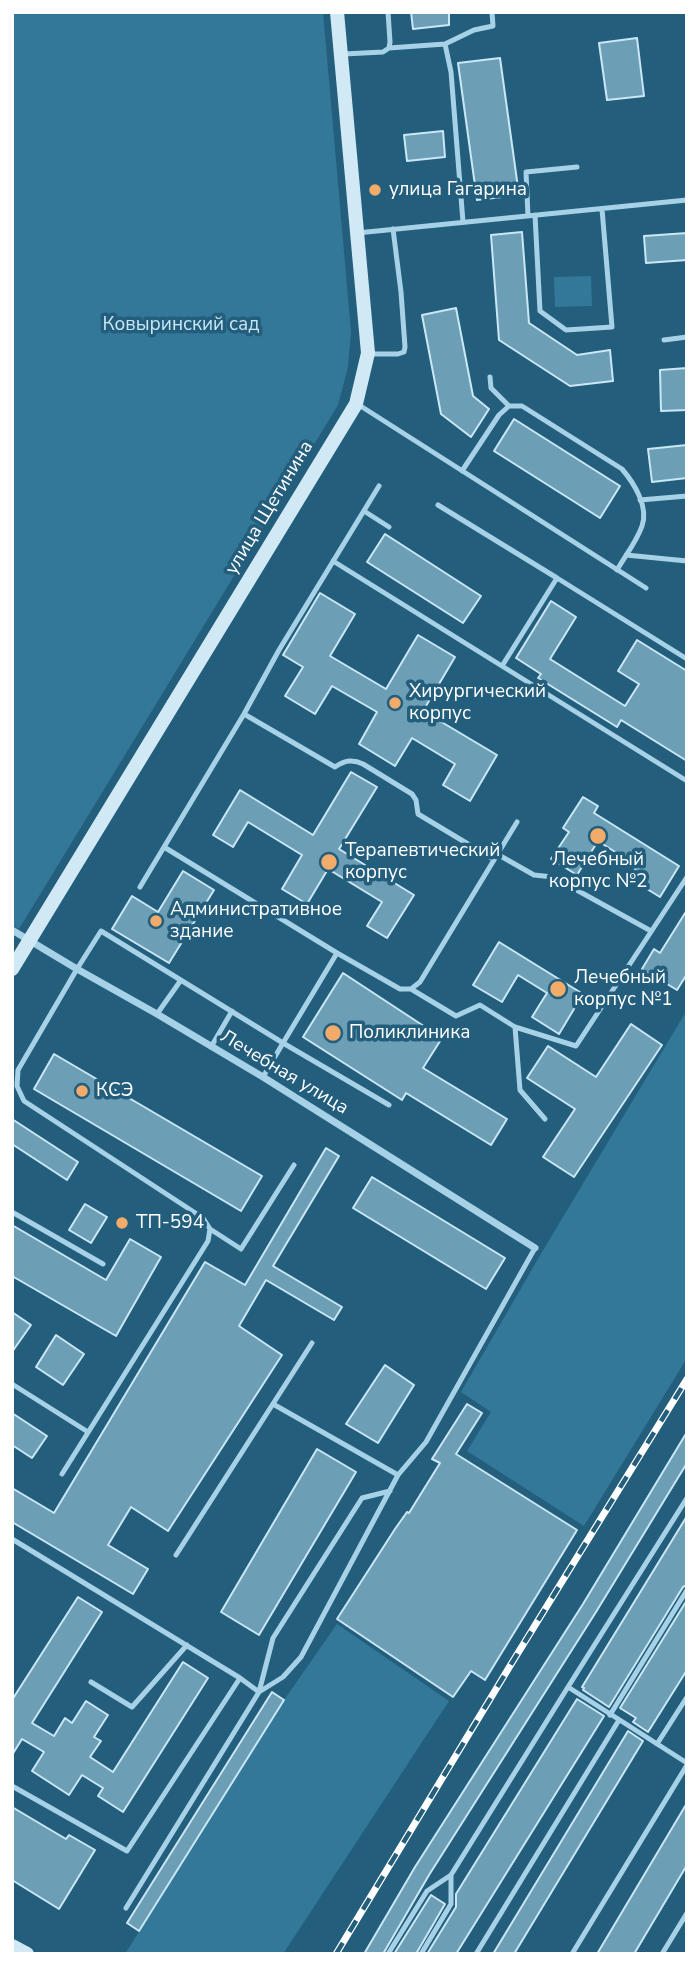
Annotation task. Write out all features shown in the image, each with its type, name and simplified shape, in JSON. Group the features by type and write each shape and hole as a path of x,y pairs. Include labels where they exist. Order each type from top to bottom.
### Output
{"street":[{"name":"улица Щетинина","path":"12,969 356,404 368,354 337,12"},
{"name":"Лечебная улица","path":"12,930 263,1077 535,1248"},
{"path":"12,1946 27,1954"}],"lane":[{"path":"388,12 389,48"},
{"path":"340,54 445,44 474,30 493,26 492,12"},
{"path":"445,44 450,72 463,222"},
{"path":"577,167 526,172 540,311 566,330 612,327 601,209"},
{"path":"358,233 687,200"},
{"path":"368,354 398,354 404,352 405,347 393,229"},
{"path":"664,340 687,337"},
{"path":"490,377 491,388 509,406 522,407 622,469 631,480 640,500 642,526 617,570"},
{"path":"356,404 646,589"},
{"path":"462,471 499,415 509,406"},
{"path":"140,887 379,486"},
{"path":"640,500 687,496"},
{"path":"438,505 687,659"},
{"path":"364,511 389,527"},
{"path":"626,555 687,561"},
{"path":"333,561 687,781"},
{"path":"502,666 557,578"},
{"path":"244,714 335,767 349,760 363,764 412,794 416,800 418,814 534,875 553,877 651,931"},
{"path":"411,989 420,982 517,822"},
{"path":"164,847 400,989 411,989 456,1016 480,1005 515,1027 576,1046 687,877"},
{"path":"12,1094 17,1086 19,1070 76,969 101,931 389,1105"},
{"path":"263,1077 337,953"},
{"path":"157,1014 181,980"},
{"path":"211,1047 232,1011"},
{"path":"515,1027 520,1090 545,1119"},
{"path":"17,1086 24,1101 203,1218 211,1229 241,1249 294,1165"},
{"path":"12,1212 103,1264"},
{"path":"62,1474 208,1241 211,1229"},
{"path":"259,1692 283,1677 301,1657 398,1475 426,1442 535,1248"},
{"path":"176,1555 312,1343"},
{"path":"12,1384 89,1432"},
{"path":"273,1404 398,1475"},
{"path":"126,1908 259,1692 273,1639 362,1498 390,1491"},
{"path":"388,1954 427,1891 451,1875 687,1498"},
{"path":"12,1539 259,1692"},
{"path":"610,1714 687,1590"},
{"path":"90,1682 132,1707 187,1645"},
{"path":"12,1786 127,1851 240,1678"},
{"path":"568,1687 687,1764 572,1954"},
{"path":"657,1744 687,1697"},
{"path":"476,1954 619,1720"},
{"path":"421,1954 451,1904 451,1875"},
{"path":"662,1954 687,1913"}],"green space":[{"name":"Ковыринский сад","path":"12,12 323,12 351,332 348,367 338,405 19,929 12,925"},
{"path":"591,276 592,306 555,307 554,277"},
{"path":"687,1010 687,1358 584,1526 467,1451 491,1412 461,1392"},
{"path":"337,1624 449,1701 283,1954 125,1954 284,1700"}],"building":[{"path":"411,12 449,12 449,25 413,29"},
{"path":"637,38 644,96 607,100 599,43"},
{"path":"500,58 519,195 477,200 458,63"},
{"path":"443,131 445,157 407,161 404,135"},
{"path":"522,232 529,323 577,355 610,350 613,381 570,386 499,340 491,235"},
{"path":"687,233 687,260 646,263 644,236"},
{"path":"456,308 473,396 489,409 471,437 441,414 422,315"},
{"path":"687,368 687,410 661,411 660,370"},
{"path":"514,419 620,486 600,518 494,451"},
{"path":"687,445 687,478 652,482 648,449"},
{"path":"385,534 481,596 463,623 367,562"},
{"name":"Хирургический корпус","path":"320,593 355,614 330,656 386,689 418,635 455,657 423,711 497,755 470,801 443,785 455,764 412,738 395,766 359,744 377,712 332,686 315,714 285,696 303,667 283,655"},
{"path":"551,601 576,617 550,659 625,706 639,684 618,671 637,640 687,671 687,761 621,720 617,727 538,678 541,674 516,658"},
{"name":"Терапевтический корпус","path":"351,772 377,787 339,849 414,895 387,938 367,926 382,902 328,869 307,904 282,889 302,855 248,822 233,847 213,835 240,790 313,835"},
{"name":"Лечебный корпус №2","path":"583,797 598,806 594,813 679,866 660,897 629,878 637,866 598,841 577,875 551,859 569,832 563,828"},
{"name":"Административное здание","path":"183,871 214,890 169,963 112,929 132,896 158,912"},
{"path":"687,910 687,974 677,990 642,969 654,949 660,953"},
{"name":"Лечебный корпус №1","path":"499,942 583,994 559,1034 532,1017 547,993 518,975 502,1002 473,985"},
{"name":"Поликлиника","path":"343,973 442,1038 423,1068 507,1119 491,1145 406,1093 402,1100 303,1037"},
{"path":"631,1024 662,1045 574,1177 543,1157 575,1109 527,1078 548,1046 596,1077"},
{"path":"54,1054 262,1176 241,1211 34,1089"},
{"path":"12,1119 78,1162 67,1180 12,1144"},
{"path":"326,1148 339,1156 273,1266 342,1307 334,1320 266,1280 239,1326 282,1355 168,1531 131,1507 108,1545 148,1569 133,1594 12,1522 12,1488 54,1513 205,1262 245,1285"},
{"path":"372,1177 505,1258 486,1289 353,1208"},
{"path":"85,1204 107,1217 91,1243 69,1230"},
{"path":"12,1225 106,1280 130,1239 161,1257 116,1336 12,1276"},
{"path":"12,1312 31,1325 12,1352"},
{"path":"56,1335 84,1354 63,1385 36,1367"},
{"path":"385,1365 414,1385 378,1443 346,1424"},
{"path":"467,1404 482,1413 456,1454 577,1530 485,1680 471,1671 453,1697 337,1619 440,1463 432,1459"},
{"path":"12,1413 47,1436 32,1458 12,1445"},
{"path":"687,1432 687,1463 596,1612 429,1875 383,1954 364,1954 415,1867 583,1604"},
{"path":"317,1449 356,1472 259,1635 221,1612"},
{"path":"687,1516 687,1585 683,1587 609,1707 582,1687"},
{"path":"78,1597 102,1612 32,1723 54,1736 65,1718 72,1723 86,1701 108,1715 94,1737 101,1741 90,1757 113,1772 183,1662 208,1678 123,1812 98,1796 103,1788 82,1775 69,1795 32,1771 44,1752 22,1739 12,1755 12,1700"},
{"path":"687,1600 687,1670 648,1732 633,1722 636,1718 620,1708"},
{"path":"272,1692 284,1700 139,1931 127,1923"},
{"path":"577,1699 604,1716 456,1954 427,1954 456,1907 456,1894"},
{"path":"628,1731 643,1741 514,1954 493,1954"},
{"path":"687,1803 687,1865 634,1954 597,1954"},
{"path":"12,1807 66,1839 69,1835 95,1850 59,1909 12,1880"},
{"path":"431,1895 445,1904 416,1954 394,1954"}],"railway":[{"path":"336,1954 687,1379"}],"place":[{"name":"улица Гагарина","path":"375,190"},
{"name":"Хирургический корпус","path":"395,703"},
{"name":"Лечебный корпус №2","path":"598,836"},
{"name":"Терапевтический корпус","path":"329,862"},
{"name":"Административное здание","path":"156,921"},
{"name":"Лечебный корпус №1","path":"558,989"},
{"name":"Поликлиника","path":"333,1033"},
{"name":"КСЭ","path":"82,1091"},
{"name":"ТП-594","path":"122,1223"}]}
